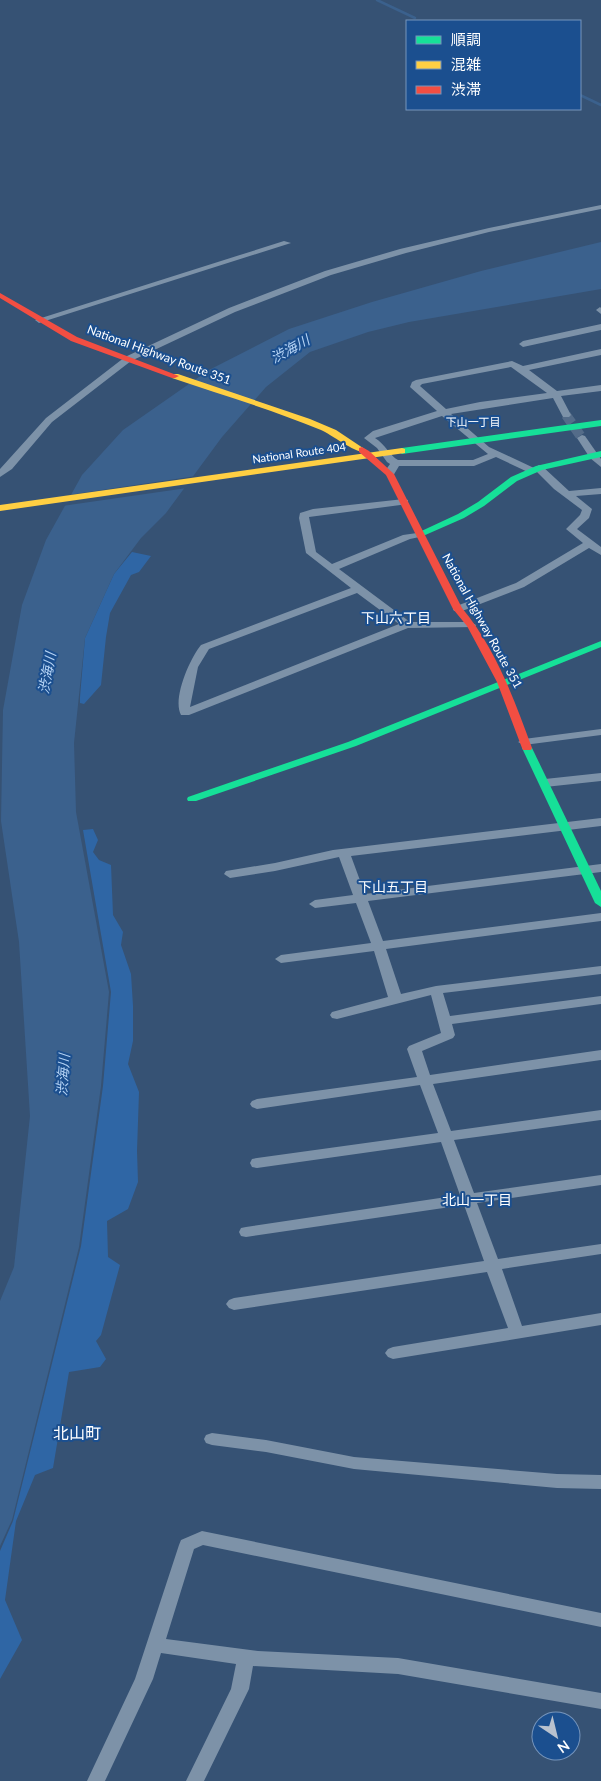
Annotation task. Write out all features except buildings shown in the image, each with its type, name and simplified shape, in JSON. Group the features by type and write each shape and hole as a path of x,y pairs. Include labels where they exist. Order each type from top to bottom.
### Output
{"main road":[{"name":"National Highway Route 351","path":"0,295 39,320 74,339 307,421 354,444 373,458 382,470 390,474 458,609 471,626 502,682 524,742 601,903"},
{"name":"National Route 404","path":"0,508 601,423"},
{"path":"420,534 461,516 481,504 514,479 536,470 598,458"},
{"path":"192,799 374,736 551,661 601,644"}],"street":[{"path":"0,474 49,420 132,361 232,310 328,273 442,240 601,207"},
{"path":"39,320 286,243"},
{"path":"523,344 601,327"},
{"path":"522,369 601,352"},
{"path":"566,415 556,395 518,366 507,363 415,384 416,387 480,445 495,454 536,470 587,509 585,516 571,528 601,552"},
{"path":"495,454 474,463 396,463 390,460 381,446 369,438 384,430 444,412 502,401 601,388"},
{"path":"582,438 598,458"},
{"path":"390,474 390,470 396,463"},
{"path":"567,494 601,491"},
{"path":"404,502 313,512 304,515 311,553 407,625"},
{"path":"332,568 406,537 420,534"},
{"path":"458,609 520,585 589,544"},
{"path":"358,589 205,647 200,652 195,663 184,707 185,713 407,625 471,626"},
{"path":"524,742 601,732"},
{"path":"544,783 601,776"},
{"path":"230,874 344,854 601,822"},
{"path":"344,854 362,899 396,1000"},
{"path":"315,904 601,868"},
{"path":"282,959 601,917"},
{"path":"336,1015 436,990 601,970"},
{"path":"436,990 448,1035 414,1049 516,1332"},
{"path":"444,1021 601,1000"},
{"path":"257,1104 601,1055"},
{"path":"257,1163 601,1115"},
{"path":"246,1232 601,1180"},
{"path":"234,1304 601,1248"},
{"path":"392,1353 601,1319"},
{"path":"212,1438 354,1463 557,1481 601,1482"},
{"path":"96,1781 144,1679 187,1544 202,1538 601,1620"},
{"path":"156,1645 246,1658 398,1666 601,1701"},
{"path":"194,1781 240,1689 246,1658"}],"shaded area":[{"path":"132,552 151,556 139,572 131,575 110,613 101,685 84,704 80,703 85,638 114,574"},
{"path":"93,829 98,840 93,852 99,860 111,865 113,915 123,932 121,945 131,974 133,1041 128,1064 139,1092 138,1182 128,1209 107,1221 108,1257 120,1265 101,1335 96,1341 106,1359 100,1367 69,1372 53,1468 35,1475 16,1521 5,1600 22,1640 0,1679 0,1551 13,1521 81,1246 103,1086 111,992 83,830"}],"water":[{"name":"渋海川","path":"601,242 601,289 409,322 368,332 310,352 266,387 222,437 166,513 141,538 114,574 85,638 74,743 76,812 109,992 101,1086 79,1247 12,1520 0,1546 0,1301 14,1267 30,1116 19,942 1,821 3,710 22,605 46,540 82,475 123,430 209,370 289,329 372,302 481,271"}],"pier":[{"path":"196,476 187,488 62,506 68,495"}],"waterway":[{"path":"377,0 415,18"},
{"path":"581,95 601,105"}],"tunnel":[{"path":"566,415 582,438"}],"traffic: fast":[{"path":"402,451 601,423"},
{"path":"420,534 461,516 481,504 514,479 539,468 601,454"},
{"path":"192,799 352,744 601,644"},
{"path":"527,748 601,903"}],"traffic: slow":[{"path":"175,376 307,421 333,432 362,450"},
{"path":"0,508 402,451"}],"traffic: jam":[{"path":"0,295 74,339 175,376"},
{"path":"362,450 390,474 458,609 471,625 502,682 527,748"}],"district":[{"name":"下山一丁目","path":"473,422"},
{"name":"下山六丁目","path":"396,618"},
{"name":"下山五丁目","path":"393,887"},
{"name":"北山一丁目","path":"477,1200"},
{"name":"北山町","path":"77,1433"}]}
